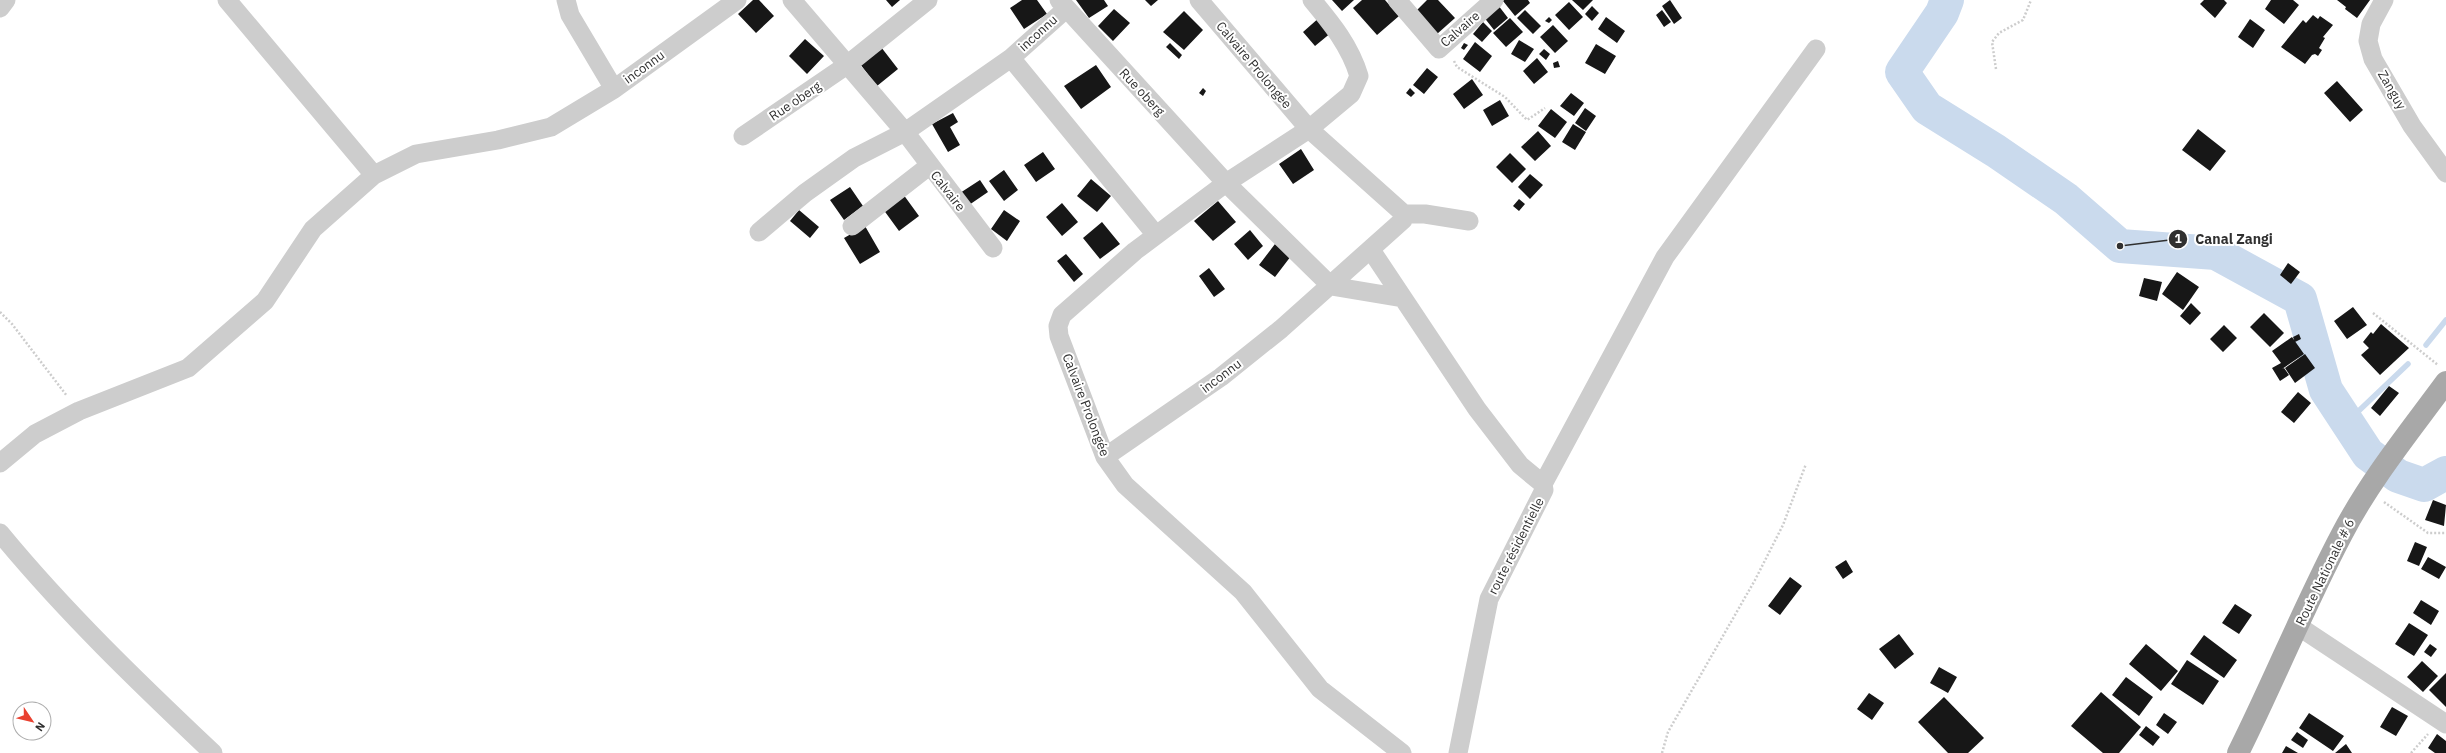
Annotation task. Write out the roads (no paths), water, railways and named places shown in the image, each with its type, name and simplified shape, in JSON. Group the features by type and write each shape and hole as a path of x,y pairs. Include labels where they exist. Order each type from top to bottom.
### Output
{"main road":[{"name":"Route Nationale # 6","path":"2238,753 2269,692 2342,533 2400,446 2443,374"}],"street":[{"path":"0,8 6,0"},
{"path":"227,0 374,176"},
{"name":"inconnu","path":"566,0 570,15 614,88 737,0"},
{"path":"792,0 846,66"},
{"name":"Rue oberg","path":"743,136 846,66 928,0"},
{"name":"Calvaire Prolongée","path":"1199,0 1309,129"},
{"name":"Calvaire Prolongée","path":"1312,0 1338,31 1353,58 1359,76 1351,94 1309,129 1226,183 1134,251 1062,315 1058,326 1059,336 1105,457 1125,484 1243,592 1320,689 1402,753"},
{"name":"Calvaire","path":"1397,0 1439,49 1494,0"},
{"name":"Zanguy","path":"2384,0 2371,24 2368,41 2373,59 2412,126 2446,173"},
{"name":"inconnu","path":"759,232 805,193 854,158 905,132 1011,58 1062,4"},
{"name":"Rue oberg","path":"1062,4 1226,183"},
{"path":"1543,484 1665,257 1816,50"},
{"path":"1011,58 1037,92 1156,235"},
{"name":"Calvaire","path":"846,66 905,132 929,166 994,248"},
{"path":"0,463 35,434 79,410 188,368 265,301 312,230 374,176 416,154 498,140 551,127 614,88"},
{"path":"1309,129 1404,214 1425,214 1469,221"},
{"path":"852,226 929,166"},
{"path":"1226,183 1331,286 1403,298"},
{"name":"inconnu","path":"1105,457 1221,377 1331,286 1403,220 1404,214"},
{"name":"route résidentielle","path":"1371,250 1477,410 1520,465 1543,484 1544,490 1489,599 1458,753"},
{"path":"0,533 32,572 128,673 213,753"},
{"path":"2298,626 2442,721"}],"waterway":[{"path":"1947,0 1942,13 1902,72 1927,108 1996,151 2066,199 2120,246 2216,253 2300,299 2326,390 2368,454 2398,476 2424,485 2446,473"},
{"path":"2426,345 2446,320"},
{"path":"2347,422 2408,364"}],"place":[{"name":"Canal Zangi","path":"2120,246"}]}
